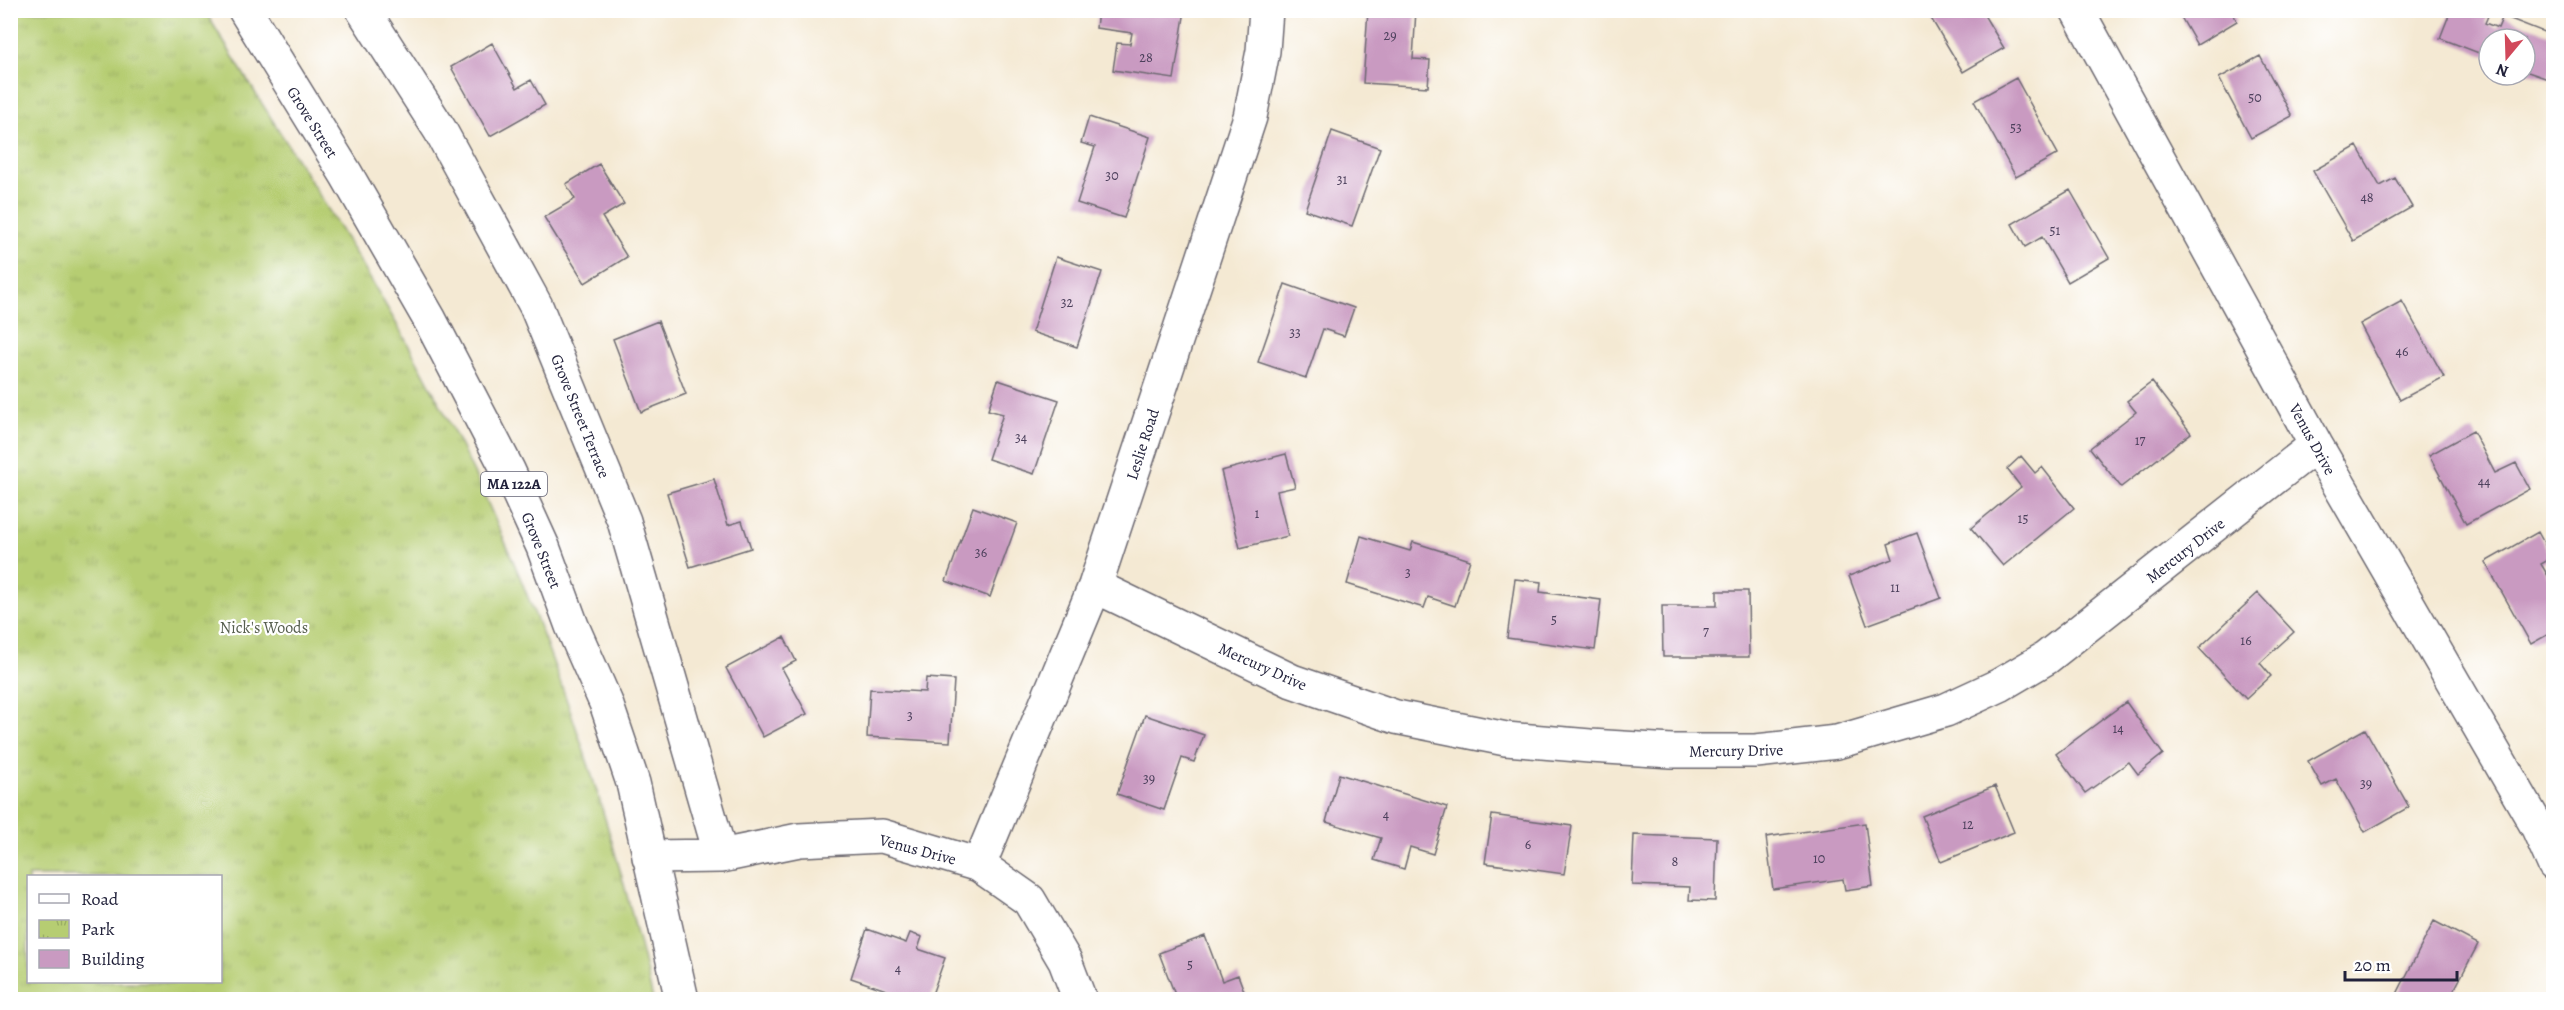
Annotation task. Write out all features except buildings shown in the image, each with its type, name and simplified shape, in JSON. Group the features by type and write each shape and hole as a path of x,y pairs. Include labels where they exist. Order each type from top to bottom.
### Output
{"street":[{"name":"Grove Street","path":"245,10 346,174 430,320 508,470 543,547 572,626 606,703 633,783 682,999"},
{"name":"Grove Street Terrace","path":"363,10 440,130 536,306 624,521 721,856"},
{"name":"Leslie Road","path":"979,865 1095,586 1250,117 1263,51 1266,10"},
{"name":"Venus Drive","path":"2077,10 2316,445 2538,828 2553,864"},
{"name":"Mercury Drive","path":"1095,586 1292,681 1396,717 1506,739 1590,746 1672,751 1756,751 1797,748 1838,742 1946,710 2000,685 2046,658 2316,445"},
{"name":"Venus Drive","path":"650,857 721,856 799,840 882,836 979,865 1029,900 1065,961 1080,999"}],"green space":[{"name":"Nick's Woods","path":"10,11 205,11 378,291 468,460 533,609 562,686 612,842 653,999 11,999"}]}
